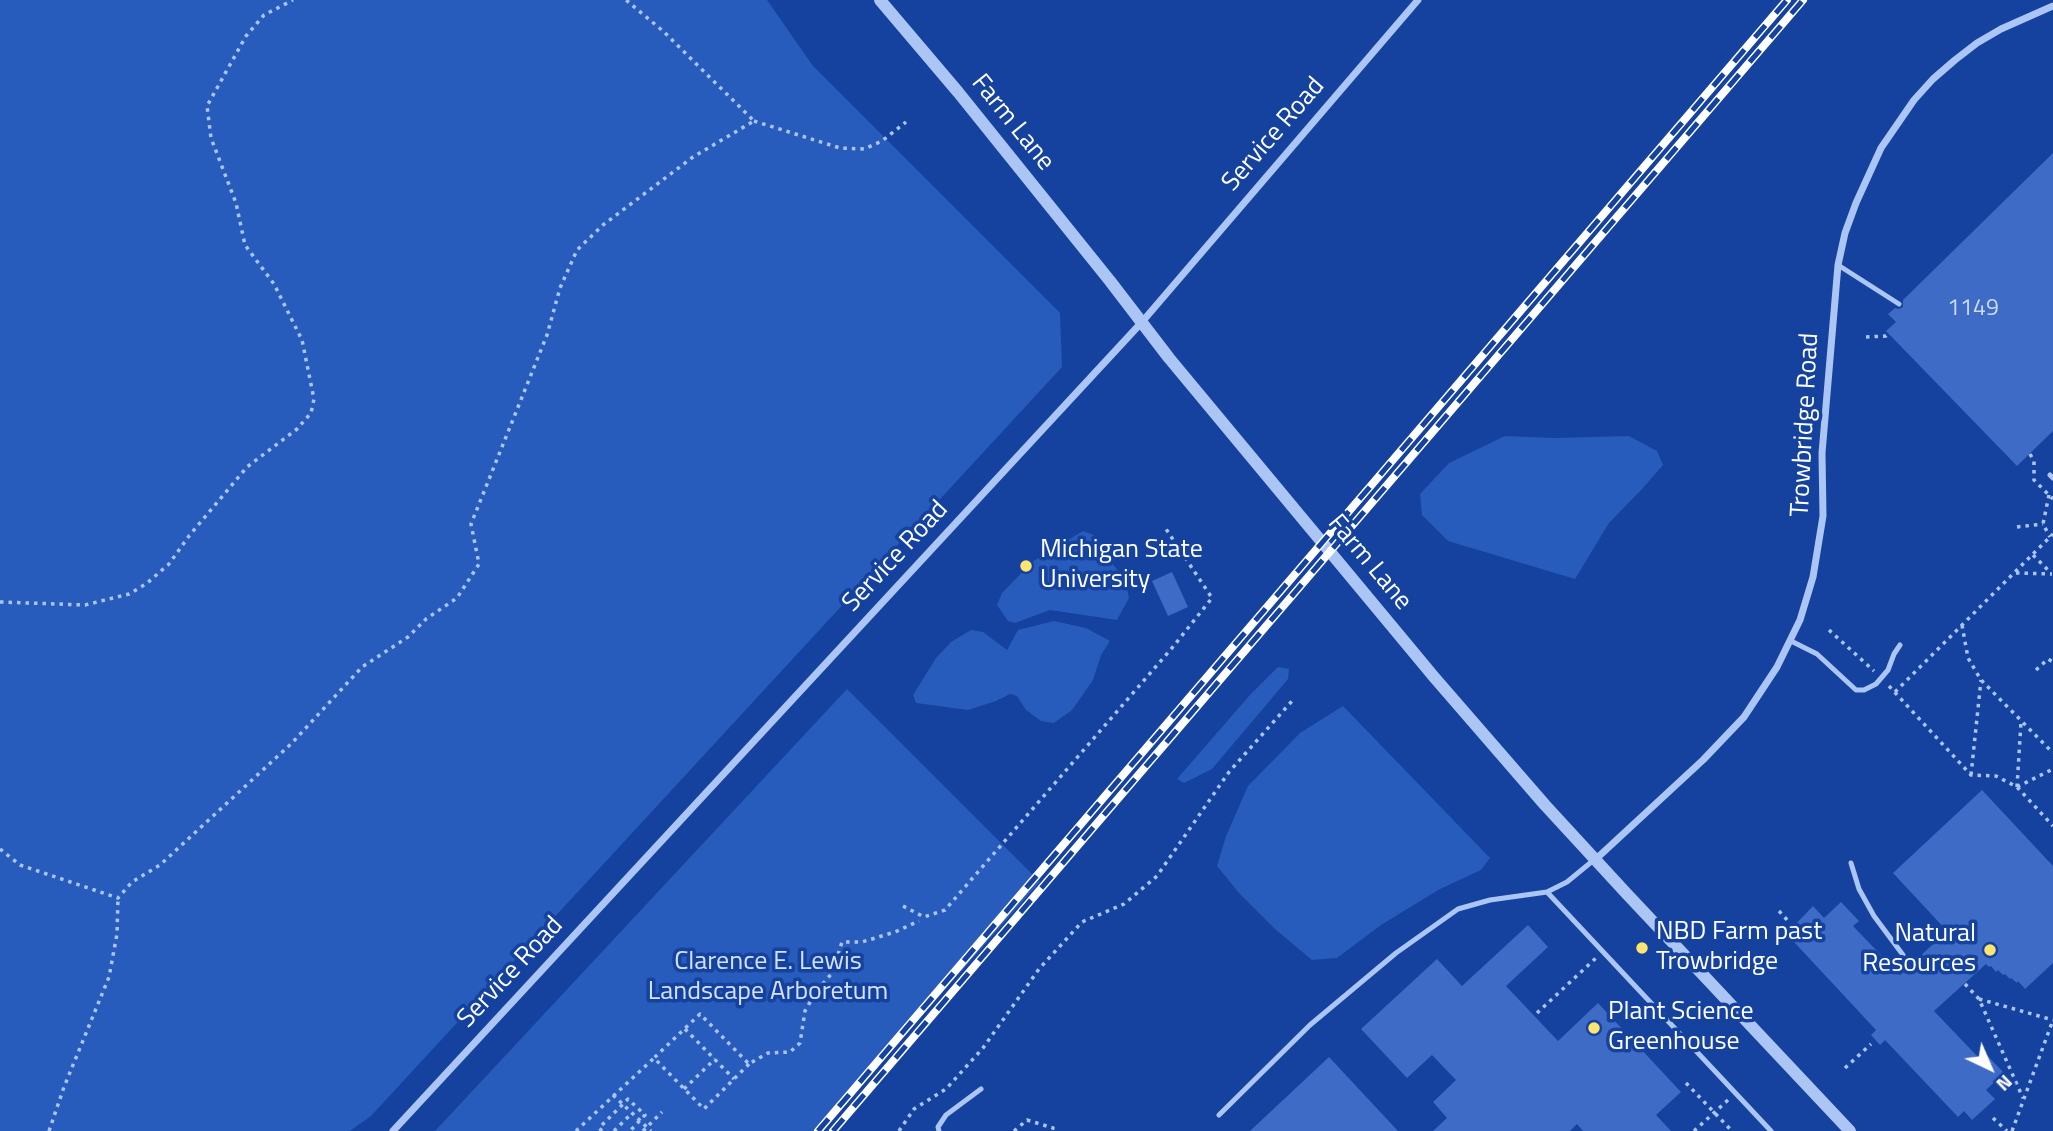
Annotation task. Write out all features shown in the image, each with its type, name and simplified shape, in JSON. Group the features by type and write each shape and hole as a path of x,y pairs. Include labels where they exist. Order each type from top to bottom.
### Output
{"street":[{"name":"Farm Lane","path":"880,0 958,92 1178,368 1434,677 1545,805 1850,1131"},
{"name":"Service Road","path":"393,1131 1142,321 1418,0"},
{"name":"Trowbridge Road","path":"1596,859 1724,740 1762,693 1791,641 1807,599 1819,546 1824,485 1822,453 1838,265 1845,233 1881,148 1914,100 1940,73 1977,43 2010,24 2053,6"}],"lane":[{"path":"1838,265 1899,304"},
{"path":"1791,641 1817,654 1856,690 1870,688 1882,678 1900,645"},
{"path":"1219,1115 1310,1025 1396,953 1458,909 1490,900 1548,892 1567,882 1596,859"},
{"path":"1851,863 1859,889 1874,916 1903,955"},
{"path":"1548,892 1771,1131"},
{"path":"939,1131 938,1127 946,1115 981,1089"}],"path":[{"path":"0,601 85,605 129,594 146,584 169,564 188,536 247,467 297,429 311,413 314,399 302,340 274,284 245,245 236,203 211,138 207,106 246,36 264,15 293,0"},
{"path":"626,0 663,31 754,121 840,148 864,149 882,141 905,122"},
{"path":"49,1131 108,977 117,934 118,898 132,882 160,865 292,743 362,667 457,598 480,564 471,524 547,335 560,288 577,250 603,225 694,157 754,121"},
{"path":"1866,337 1889,333"},
{"path":"1895,692 2051,536 2043,524 2049,495"},
{"path":"2017,527 2043,524"},
{"path":"903,906 924,917 945,910 1172,648 1212,598 1166,529"},
{"path":"2033,555 2053,574"},
{"path":"2015,573 2053,574"},
{"path":"1962,625 1968,658 1981,680 2053,753"},
{"path":"1829,630 1882,678 1971,775 1996,776 2017,787 2053,827"},
{"path":"2036,670 2048,659 2053,662"},
{"path":"1971,775 1981,680"},
{"path":"899,1131 914,1109 946,1089 984,1048 1039,969 1082,922 1124,905 1157,876 1229,772 1292,701"},
{"path":"2017,787 2021,722"},
{"path":"2017,787 2053,769"},
{"path":"0,849 20,865 118,898"},
{"path":"1779,911 1789,922"},
{"path":"653,1058 704,1109 748,1065 768,1053 790,1052 800,1043 806,1011 816,992 832,974 842,942 862,942 895,933 919,921"},
{"path":"1731,936 1752,937"},
{"path":"1537,1013 1602,952"},
{"path":"1965,984 1979,999 2023,1098"},
{"path":"1979,999 2053,1020 2009,1131 1993,1118"},
{"path":"576,1131 700,1014 748,1065"},
{"path":"685,1029 734,1079"},
{"path":"1845,1068 1871,1044"},
{"path":"684,1089 715,1059"},
{"path":"1686,1083 1732,1131"},
{"path":"1694,1131 1735,1094"},
{"path":"612,1095 645,1129 651,1131"},
{"path":"602,1131 599,1128 628,1099 645,1115 630,1131"},
{"path":"645,1129 662,1112"},
{"path":"614,1131 631,1114"},
{"path":"1014,1131 1027,1120 1053,1128 1052,1131"}],"green space":[{"path":"0,0 767,0 813,66 1060,313 1062,367 371,1116 350,1131 0,1131"},
{"path":"1505,436 1629,436 1657,451 1663,465 1609,523 1575,579 1448,541 1422,515 1420,494 1449,463"},
{"path":"1083,531 1094,535 1102,551 1125,579 1129,598 1117,620 1050,610 1015,623 1008,621 997,605 1002,593 1032,562"},
{"path":"1054,621 1086,628 1110,641 1101,655 1093,680 1072,710 1054,723 1041,721 1026,710 1017,696 1010,694 968,710 916,703 913,695 936,658 951,642 971,630 983,632 1007,650 1018,630"},
{"path":"1278,667 1289,669 1288,679 1212,769 1184,783 1177,779 1249,696"},
{"name":"Clarence E. Lewis Landscape Arboretum","path":"847,689 1040,882 820,1131 435,1131"},
{"path":"1343,706 1490,858 1481,870 1440,889 1381,925 1337,958 1312,960 1276,930 1239,893 1217,866 1226,836 1248,786 1300,733"}],"building":[{"path":"2053,153 2053,431 2017,466 1886,331 1896,322 1888,314 1895,308 1903,307 1903,300"},
{"path":"1172,572 1188,607 1168,616 1152,581"},
{"name":"Natural Resources","path":"1982,790 2053,866 2053,963 2025,989 2018,981 2017,983 1998,970 1996,972 1986,964 1934,1011 1978,1057 1984,1052 2004,1073 1986,1090 1995,1099 1972,1120 1964,1111 1958,1117 1885,1040 1880,1045 1871,1035 1876,1030 1794,942 1798,938 1790,930 1813,906 1824,918 1841,902 1859,921 1853,926 1900,975 1947,931 1893,873"},
{"name":"Plant Science Greenhouse","path":"1528,925 1548,947 1506,986 1558,1041 1598,1003 1681,1092 1656,1115 1671,1131 1583,1131 1577,1124 1570,1131 1433,1131 1447,1118 1433,1102 1456,1080 1432,1055 1407,1078 1361,1029 1437,959 1462,986"},
{"path":"1329,1057 1398,1131 1250,1131"}],"railway":[{"path":"818,1131 1787,0"},
{"path":"833,1131 1803,0"}],"place":[{"name":"Michigan State University","path":"1026,566"},
{"name":"NBD Farm past Trowbridge","path":"1642,948"},
{"name":"Natural Resources","path":"1990,950"},
{"name":"Plant Science Greenhouse","path":"1594,1028"}]}
